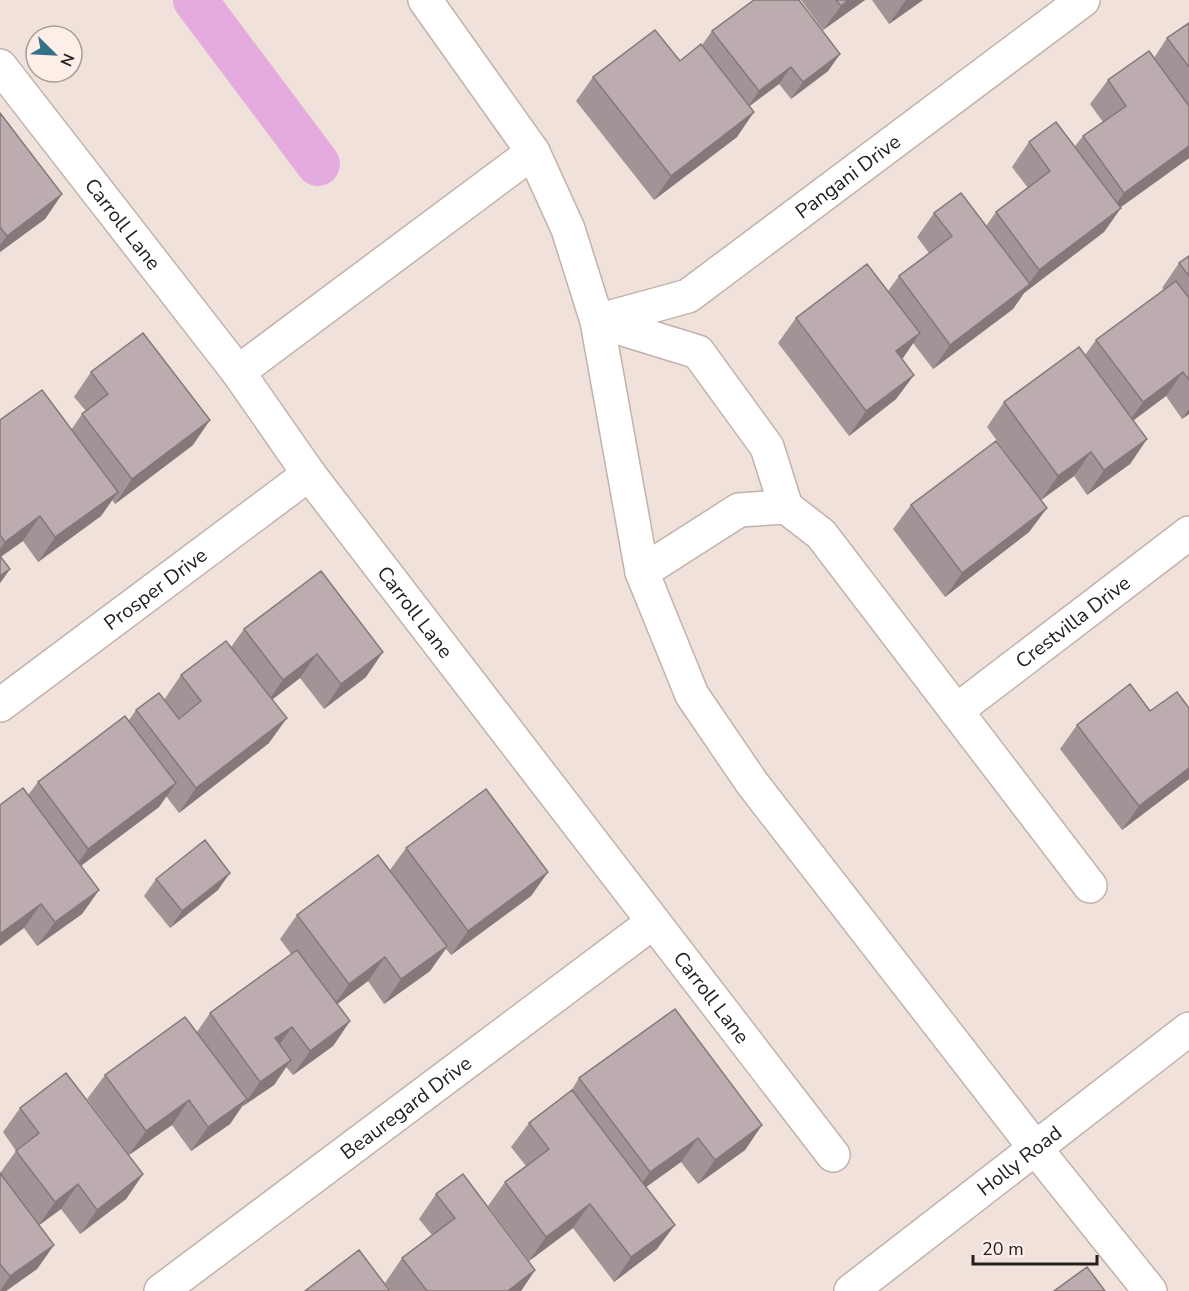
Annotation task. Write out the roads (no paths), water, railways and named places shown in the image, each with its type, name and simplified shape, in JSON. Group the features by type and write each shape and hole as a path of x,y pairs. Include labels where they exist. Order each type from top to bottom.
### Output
{"street":[{"path":"424,0 532,152 568,229 597,321 642,572 692,695 752,783 1036,1149 1150,1291"},
{"name":"Pangani Drive","path":"597,321 688,296 1083,0"},
{"name":"Carroll Lane","path":"0,66 238,372 309,474 832,1155"},
{"path":"238,372 532,152"},
{"path":"597,321 698,352 767,447 786,507 821,534 1090,886"},
{"name":"Prosper Drive","path":"0,705 309,474"},
{"path":"642,572 739,510 786,507"},
{"name":"Crestvilla Drive","path":"956,711 1189,533"},
{"name":"Beauregard Drive","path":"161,1291 652,923"},
{"name":"Holly Road","path":"851,1291 1189,1029"}],"waterway":[{"path":"195,0 318,164"}]}
